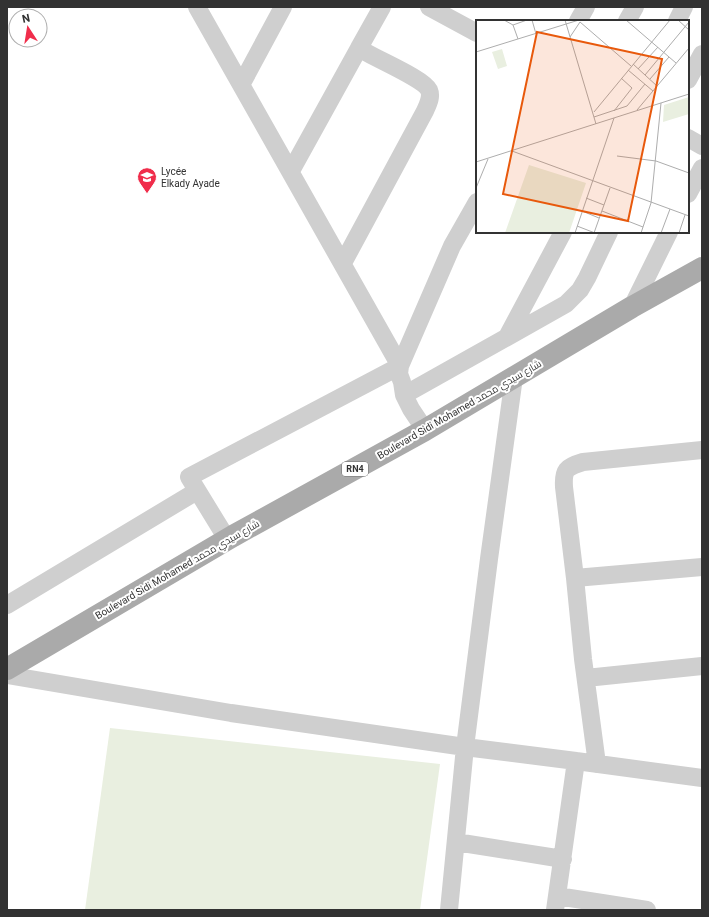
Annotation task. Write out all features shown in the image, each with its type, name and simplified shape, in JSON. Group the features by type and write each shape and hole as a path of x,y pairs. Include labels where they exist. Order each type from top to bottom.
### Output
{"main road":[{"name":"Boulevard Sidi Mohamed شارع سيدي محمد","path":"7,669 227,539 425,430 702,268"}],"street":[{"path":"197,7 400,366"},
{"path":"241,85 283,7"},
{"path":"291,171 382,7"},
{"path":"429,7 476,32"},
{"path":"579,20 586,7"},
{"path":"628,20 635,7"},
{"path":"678,20 684,7"},
{"path":"343,263 422,118 429,103 430,97 430,91 417,79 359,48"},
{"path":"689,78 702,54"},
{"path":"689,139 702,146"},
{"path":"425,430 411,409 404,395 399,374 400,366 452,246 476,204"},
{"path":"507,337 562,233"},
{"path":"404,395 566,304 580,290 609,233"},
{"path":"632,308 669,233"},
{"path":"227,539 189,477 400,366"},
{"path":"449,910 465,747 514,377"},
{"path":"597,764 563,477 568,468 583,462 702,450"},
{"path":"7,605 198,492"},
{"path":"575,578 702,567"},
{"path":"586,678 702,666"},
{"path":"7,675 231,713 465,747 702,778"},
{"path":"576,761 556,903 647,910"},
{"path":"456,842 562,859"}],"green space":[{"path":"110,728 440,764 420,910 85,910"}],"place":[{"name":"Lycée Elkady Ayade","path":"147,194"}]}
